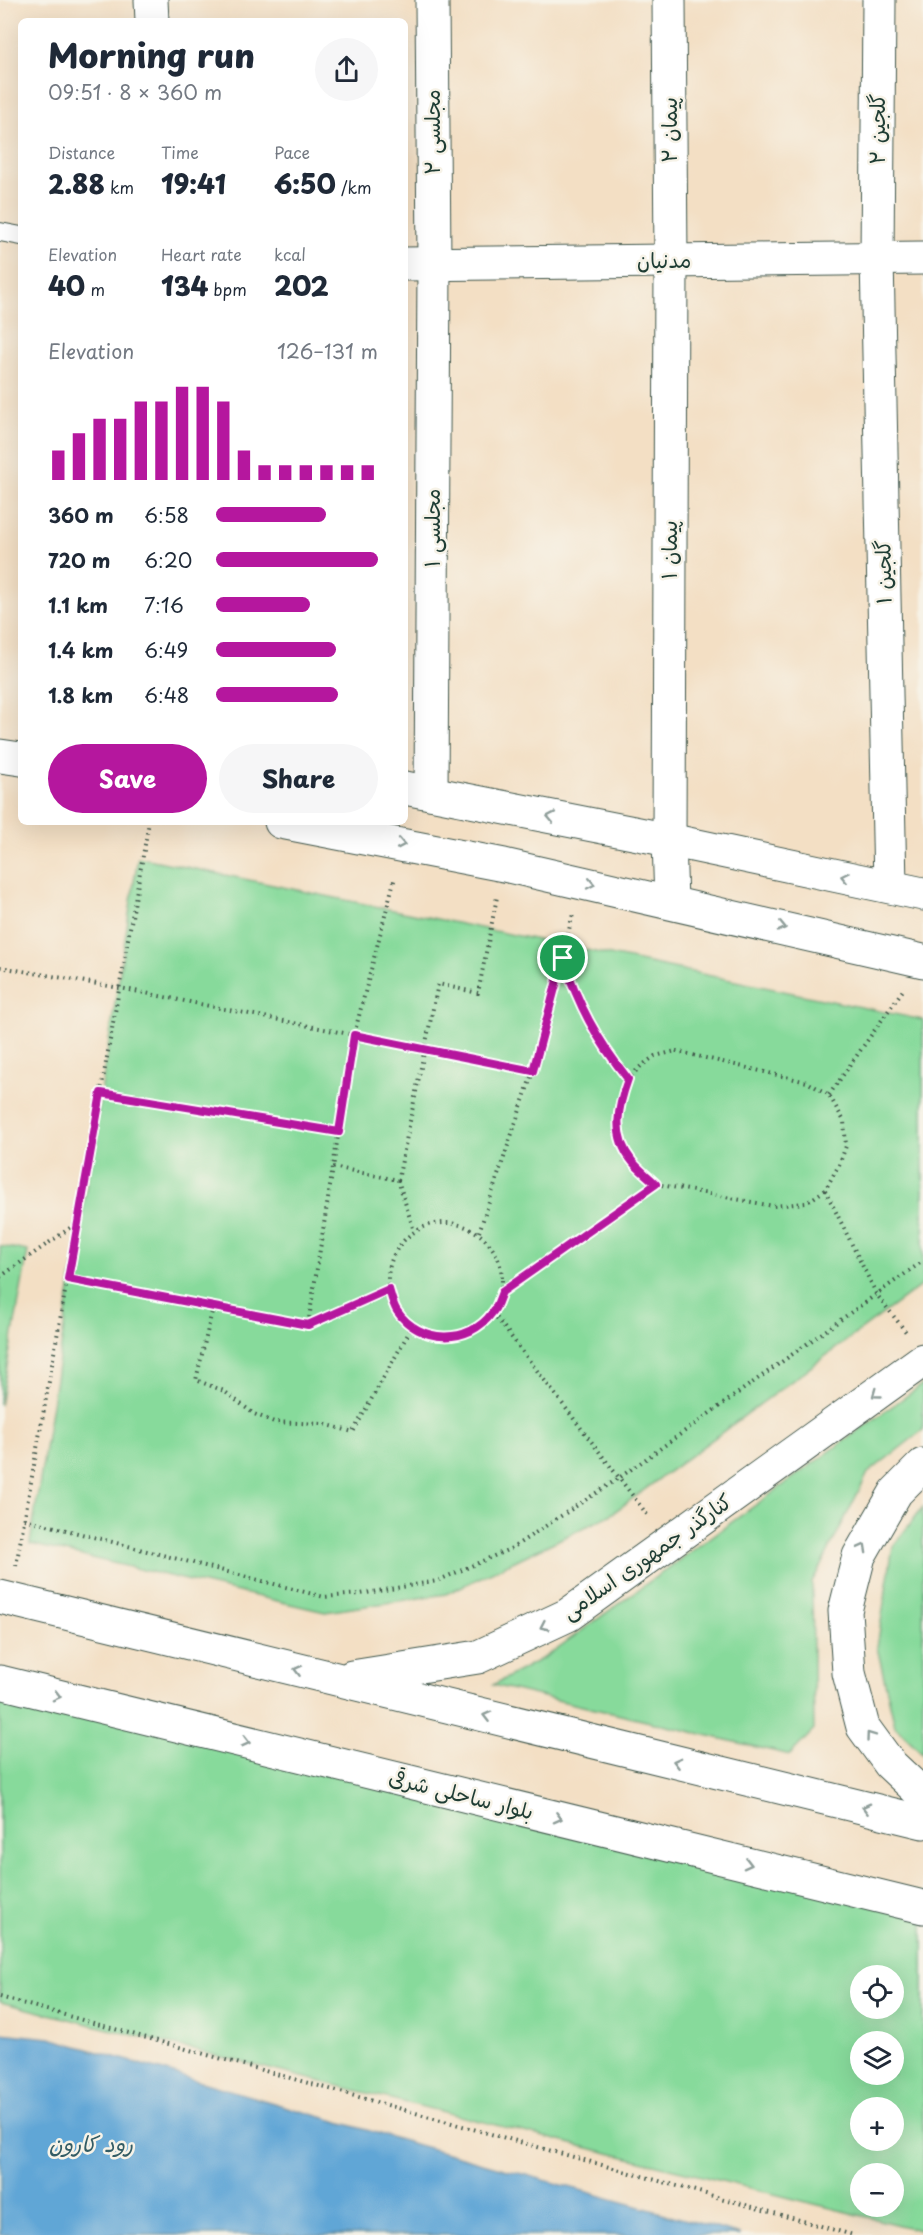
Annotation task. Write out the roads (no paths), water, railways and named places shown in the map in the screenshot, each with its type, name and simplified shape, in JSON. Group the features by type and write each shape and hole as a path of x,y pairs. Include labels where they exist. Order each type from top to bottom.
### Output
{"main road":[{"path":"151,0 152,18"},
{"name":"مجلسی ۲","path":"420,263 432,0"},
{"name":"پیمان ۲","path":"669,0 671,261"},
{"name":"گلجین ۲","path":"877,258 879,0"},
{"name":"گلجین ۱","path":"877,258 890,886"},
{"name":"مدنیان","path":"420,263 923,258"},
{"name":"پیمان ۱","path":"671,261 669,840 671,902"},
{"name":"مجلسی ۱","path":"418,790 420,263"},
{"path":"0,756 18,759"},
{"path":"418,790 923,894"},
{"path":"298,825 403,844 671,902 916,971"},
{"name":"کنارگذر جمهوری اسلامی","path":"338,1679 478,1658 568,1615 668,1543 916,1348"},
{"path":"923,1465 896,1492 859,1556 845,1611 849,1673 863,1727 890,1764 923,1795"},
{"path":"5,1598 923,1822"},
{"name":"بلوار ساحلی شرقی","path":"0,1682 923,1907"}],"lane":[{"path":"0,232 18,235"}],"water":[{"name":"رود کارون","path":"0,2033 50,2038 418,2145 741,2235 0,2235"}]}
